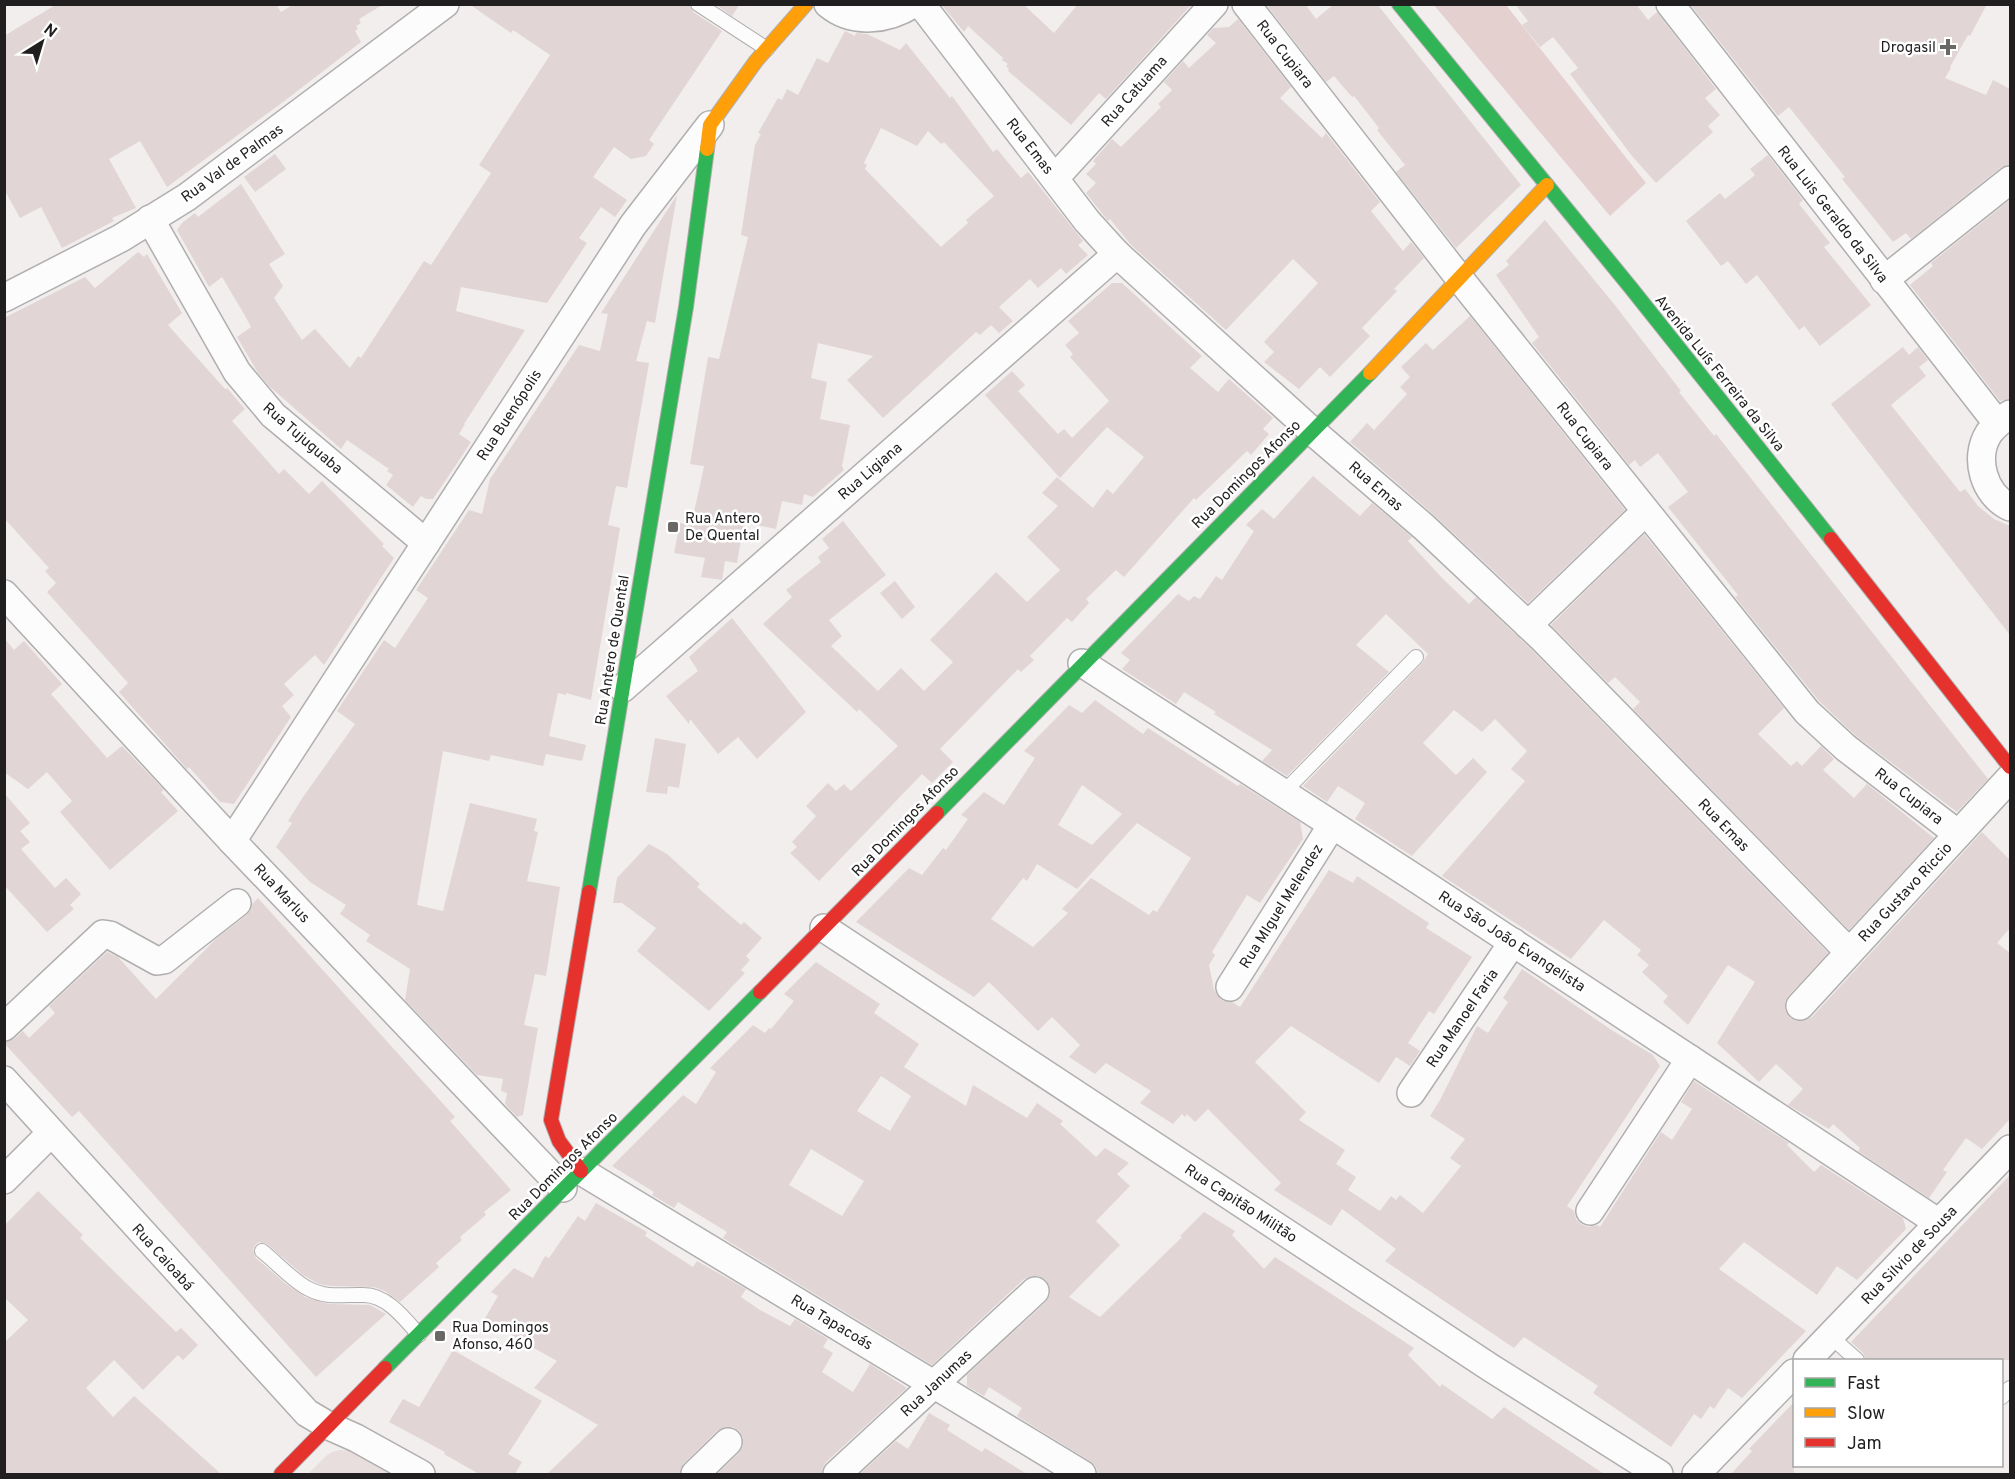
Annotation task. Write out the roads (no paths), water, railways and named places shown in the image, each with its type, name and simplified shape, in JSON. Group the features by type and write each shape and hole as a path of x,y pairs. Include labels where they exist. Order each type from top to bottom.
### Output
{"street":[{"name":"Rua Val de Palmas","path":"4,298 121,238 187,197 445,4"},
{"name":"Rua Buenópolis","path":"232,841 633,225 710,126 756,61 806,4"},
{"path":"828,4 833,9 854,17 877,18 899,13 913,4"},
{"name":"Rua Emas","path":"921,4 1087,221 1117,254 1312,431 1425,527 1528,625 1849,952"},
{"name":"Rua Catuama","path":"1055,178 1214,4"},
{"name":"Rua Cupiara","path":"1246,4 1460,279 1807,712 1846,748 1958,834"},
{"name":"Avenida Luís Ferreira da Silva","path":"1399,4 1856,568 2010,767"},
{"name":"Rua Luis Geraldo da Silva","path":"1670,4 1884,280 2004,418"},
{"name":"Rua Antero de Quental","path":"572,1180 551,1120 686,307 710,126"},
{"path":"1884,280 2010,180"},
{"name":"Rua Domingos Afonso","path":"281,1474 824,928 1460,279 1547,185"},
{"name":"Rua Tujuguaba","path":"150,219 237,372 273,415 426,543"},
{"name":"Rua Ligiana","path":"623,688 1117,254"},
{"path":"2004,418 1988,436 1983,450 1982,466 1985,481 1993,495 2010,507"},
{"path":"1528,625 1645,512"},
{"name":"Rua Marlus","path":"4,594 232,841 572,1180"},
{"name":"Rua São João Evangelista","path":"1082,663 1513,942 1939,1223"},
{"name":"Rua Gustavo Riccio","path":"1800,1005 2010,778"},
{"name":"Rua MIguel Melendez","path":"1230,987 1332,825"},
{"path":"4,1027 103,934 110,935 157,961 164,960 237,903"},
{"name":"Rua Capitão Militão","path":"824,928 1491,1368 1659,1474"},
{"name":"Rua Manoel Faria","path":"1411,1093 1513,942"},
{"path":"1590,1211 1690,1059"},
{"name":"Rua Caioabá","path":"4,1080 307,1413 421,1474"},
{"path":"4,1180 51,1133"},
{"name":"Rua Silvio de Sousa","path":"1807,1359 2010,1149"},
{"name":"Rua Tapacoás","path":"572,1180 935,1384 1082,1474"},
{"name":"Rua Janumas","path":"837,1474 1035,1291"},
{"path":"1696,1474 1793,1374"},
{"path":"695,1474 728,1442"}],"lane":[{"path":"698,4 767,49"},
{"path":"1283,794 1416,657"},
{"path":"559,973 575,976"},
{"path":"262,1251 308,1289 333,1297 366,1294 389,1304 403,1315 419,1335"},
{"path":"1830,1336 1856,1359"}],"place":[{"name":"Drogasil","path":"1948,47"},
{"name":"Rua Antero De Quental","path":"673,527"},
{"name":"Rua Domingos Afonso, 460","path":"440,1336"}]}
